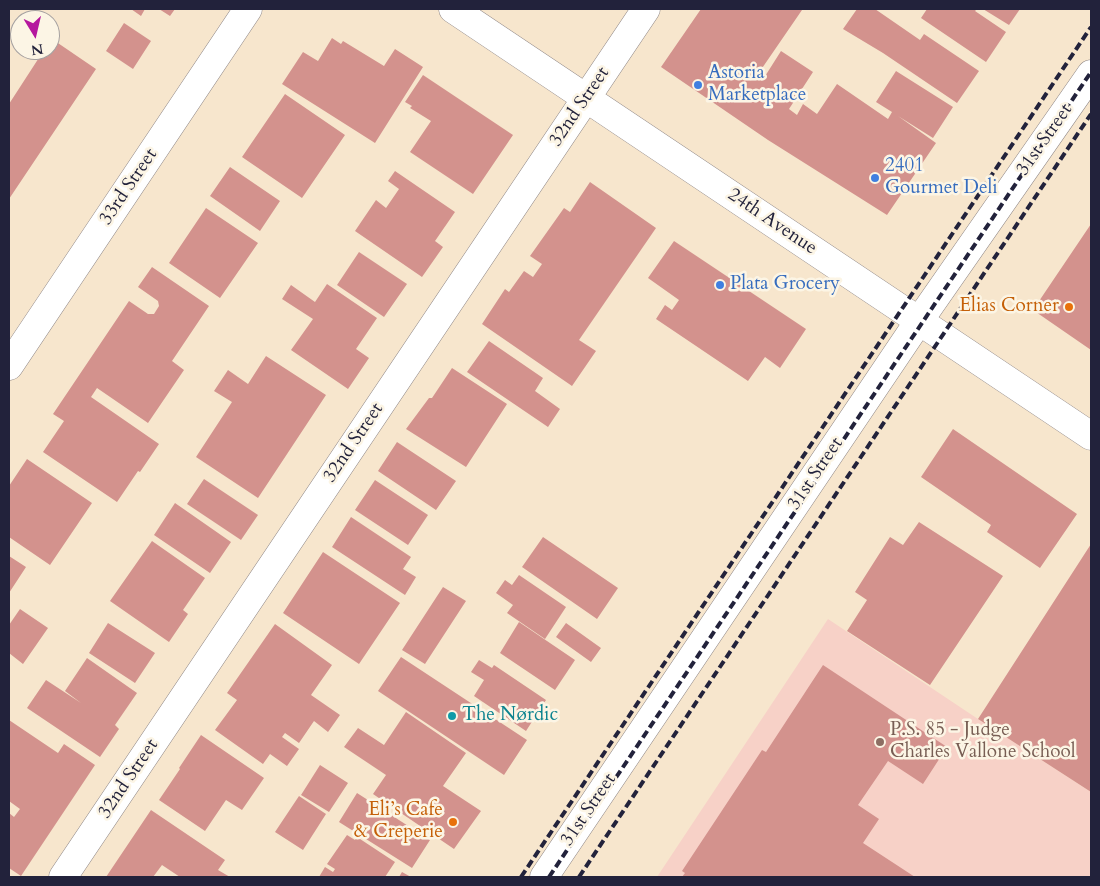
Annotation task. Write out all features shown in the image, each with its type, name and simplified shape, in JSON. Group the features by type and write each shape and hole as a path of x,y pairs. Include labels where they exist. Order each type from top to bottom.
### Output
{"street":[{"name":"33rd Street","path":"9,366 248,9"},
{"name":"24th Avenue","path":"453,9 1091,436"},
{"name":"32nd Street","path":"63,877 646,9"},
{"name":"31st Street","path":"544,877 919,321 1091,74"}],"shaded area":[{"name":"P.S. 85 - Judge Charles Vallone School","path":"828,619 1091,792 1091,877 657,877"}],"building":[{"path":"131,9 145,9 141,16"},
{"path":"159,9 175,9 170,16"},
{"path":"701,9 802,10 756,77 762,81 781,51 813,72 789,109 797,115 803,104 817,114 837,84 888,119 892,112 876,102 896,71 953,107 933,138 898,116 936,143 887,215 768,140 661,67"},
{"path":"857,9 875,9 920,40 924,34 979,71 957,103 883,53 843,29"},
{"path":"927,9 977,9 975,11 1006,32 986,62 921,18"},
{"path":"983,9 1020,9 1009,25"},
{"path":"124,23 151,41 133,69 106,51"},
{"path":"332,38 341,44 343,41 384,66 395,49 423,67 375,143 282,84 303,52 318,61"},
{"path":"60,44 96,69 9,199 9,104 38,60 60,60"},
{"path":"423,75 513,135 473,194 410,152 431,121 410,108 412,106 405,102"},
{"path":"285,94 345,135 302,198 242,157"},
{"path":"230,167 280,201 260,231 210,196"},
{"path":"395,171 455,212 435,241 443,247 422,277 355,231 376,200 386,208 399,189 388,181"},
{"path":"590,182 656,228 579,340 596,351 572,386 482,324 505,289 509,292 524,271 533,277 542,264 530,256 564,208 570,212"},
{"path":"206,208 258,243 220,298 169,263"},
{"path":"1091,224 1091,350 1033,310"},
{"path":"674,241 806,329 780,368 765,357 748,381 656,319 665,305 672,310 679,300 648,278"},
{"path":"359,252 407,284 384,317 337,285"},
{"path":"152,267 209,306 172,361 184,370 148,423 97,388 91,397 159,444 117,502 43,452 64,421 53,414 129,301 148,314 154,314 159,306 158,301 138,287"},
{"path":"327,284 377,318 356,349 369,358 348,389 291,350 313,319 282,299 291,285 315,302"},
{"path":"489,341 543,378 535,391 560,409 548,427 467,372"},
{"path":"266,356 326,395 258,498 196,457 232,402 214,391 228,370 248,384"},
{"path":"452,368 507,404 466,467 406,429 429,398 432,398"},
{"path":"953,429 1077,514 1040,568 987,532 991,525 921,477"},
{"path":"397,442 456,481 436,510 378,471"},
{"path":"27,459 92,503 50,565 9,537 9,486"},
{"path":"204,479 258,515 241,540 187,504"},
{"path":"375,480 428,515 408,545 355,510"},
{"path":"175,503 231,542 210,573 154,535"},
{"path":"351,517 411,557 403,569 416,577 405,595 332,547"},
{"path":"919,522 1003,576 930,685 847,631 867,600 855,592 890,537 903,545"},
{"path":"543,537 618,588 597,619 522,567"},
{"path":"152,541 205,578 183,610 188,614 169,642 110,601"},
{"path":"1091,544 1091,792 978,719"},
{"path":"323,552 400,603 359,664 283,613"},
{"path":"9,556 26,567 9,593"},
{"path":"519,575 566,607 545,639 507,613 513,605 496,593 505,580 512,585"},
{"path":"443,587 466,601 425,664 402,650"},
{"path":"20,609 48,628 23,664 9,653 9,625"},
{"path":"519,622 575,660 555,690 500,653"},
{"path":"108,623 155,653 135,683 89,653"},
{"path":"566,623 601,648 591,662 556,637"},
{"path":"275,624 332,665 311,695 340,715 328,732 314,721 299,743 285,733 282,737 299,749 287,766 270,754 263,764 215,730 237,700 227,693"},
{"name":"The Nørdic","path":"401,657 527,740 504,775 378,691"},
{"path":"87,658 137,693 115,725 119,729 100,757 27,708 46,680 81,703 65,691"},
{"path":"479,660 492,668 494,665 546,700 526,731 474,696 484,680 471,672"},
{"path":"823,665 947,747 923,784 888,761 858,805 879,819 863,843 915,877 682,877 685,873 682,871 762,750 766,752"},
{"path":"406,712 466,753 443,786 481,811 454,849 373,794 386,775 344,747 358,728 384,745"},
{"path":"9,720 58,753 64,744 95,765 21,876 9,868 9,813 14,817 20,809 9,801"},
{"path":"201,735 264,778 242,810 226,800 205,831 159,800"},
{"path":"320,765 348,783 329,812 301,795"},
{"path":"357,793 430,840 412,868 339,822"},
{"path":"299,796 326,814 303,850 275,832"},
{"path":"151,810 225,860 218,870 230,877 180,877 162,865 153,877 106,877"},
{"path":"347,835 355,840 357,837 395,862 385,877 319,877 325,867 333,872 335,869 327,864"},
{"path":"402,872 411,877 399,877"}],"railway":[{"path":"521,877 1091,27"},
{"path":"549,877 1091,72"},
{"path":"579,877 1091,114"}],"place":[{"name":"Astoria Marketplace","path":"698,85"},
{"name":"2401 Gourmet Deli","path":"875,178"},
{"name":"Plata Grocery","path":"720,285"},
{"name":"Elias Corner","path":"1069,307"},
{"name":"The Nørdic","path":"452,716"},
{"name":"P.S. 85 - Judge Charles Vallone School","path":"880,742"},
{"name":"Eli’s Cafe & Creperie","path":"453,822"}]}
